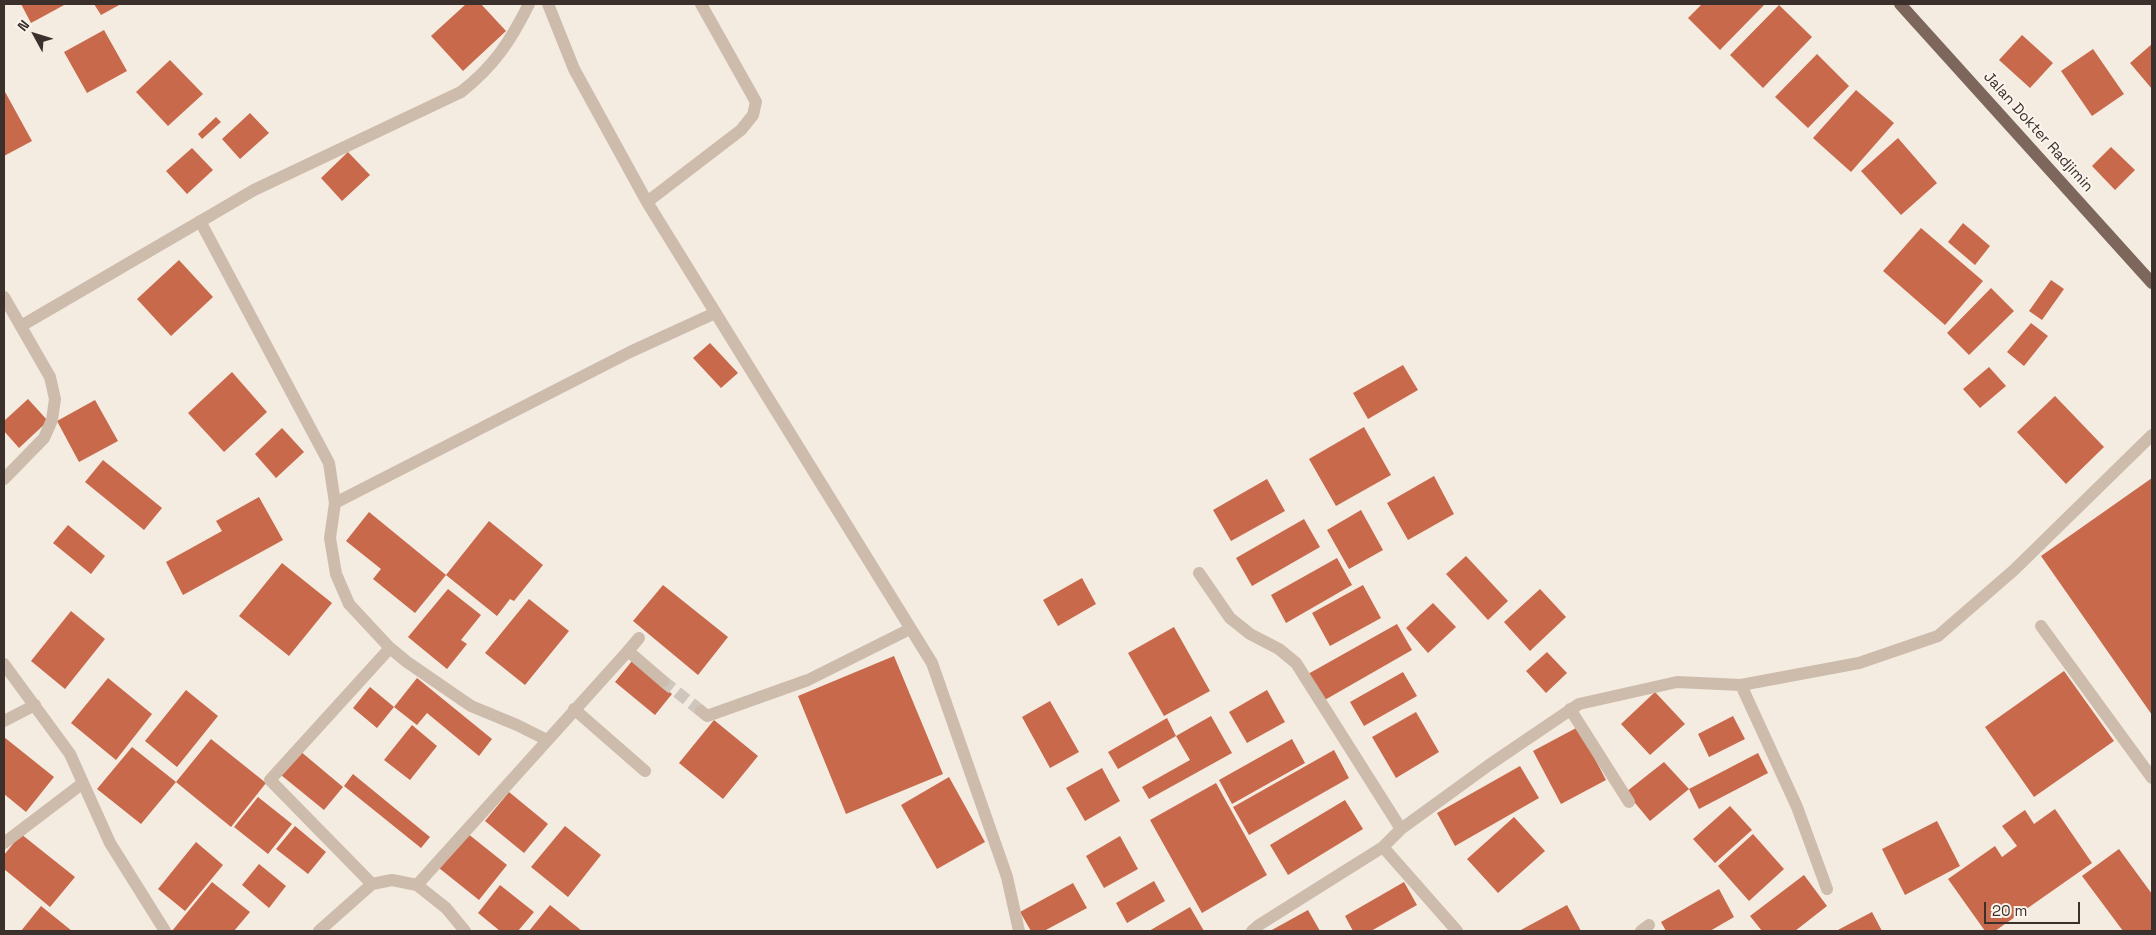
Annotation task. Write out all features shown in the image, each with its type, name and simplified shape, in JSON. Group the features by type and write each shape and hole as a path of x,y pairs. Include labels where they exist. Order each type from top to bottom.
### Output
{"main road":[{"name":"Jalan Dokter Radjimin","path":"1900,4 2152,283"}],"street":[{"path":"21,326 254,190 461,92 484,74 502,52 515,32 529,4"},
{"path":"548,4 574,69 647,202 932,663 1007,877 1019,931"},
{"path":"647,202 741,130 754,115 756,102 701,4"},
{"path":"200,221 329,462 335,503 330,538 336,574 349,604 390,648 471,706 547,740"},
{"path":"4,297 50,377 55,399 52,420 44,438 4,479"},
{"path":"335,503 630,352 715,313"},
{"path":"1252,931 1383,847 1402,829 1489,765 1579,704 1677,682 1741,685 1860,663 1938,636 2014,570 2152,435"},
{"path":"1199,573 1230,618 1250,634 1279,649 1296,663 1402,829"},
{"path":"2041,626 2152,778"},
{"path":"704,713 808,680 910,628"},
{"path":"417,885 640,638"},
{"path":"372,884 270,780 390,648"},
{"path":"628,651 663,681"},
{"path":"4,664 70,754 110,843 165,931"},
{"path":"1741,685 1797,807 1827,889"},
{"path":"4,721 35,705"},
{"path":"574,709 645,771"},
{"path":"1570,709 1629,802"},
{"path":"4,843 83,783"},
{"path":"1383,847 1457,931"},
{"path":"319,931 372,884 392,880 417,885 446,908 465,931"}],"building":[{"path":"21,4 66,4 31,23"},
{"path":"94,4 121,4 101,15"},
{"path":"466,4 481,4 506,31 463,71 431,36"},
{"path":"1702,4 1765,4 1720,50 1688,18"},
{"path":"1779,5 1812,37 1763,88 1730,55"},
{"path":"104,30 127,71 87,93 64,52"},
{"path":"2022,35 2053,63 2030,88 1999,60"},
{"path":"2152,44 2152,89 2130,63"},
{"path":"2093,49 2124,94 2092,116 2061,71"},
{"path":"1817,54 1849,86 1808,128 1775,97"},
{"path":"170,60 203,94 168,126 136,92"},
{"path":"4,90 32,141 4,156"},
{"path":"1856,90 1894,123 1851,172 1813,138"},
{"path":"250,113 269,133 240,159 222,139"},
{"path":"216,117 221,122 202,139 198,134"},
{"path":"1898,138 1937,183 1901,215 1861,171"},
{"path":"2111,147 2135,170 2115,190 2092,166"},
{"path":"192,148 213,170 187,194 166,171"},
{"path":"348,152 370,175 342,201 321,178"},
{"path":"1963,223 1990,246 1975,265 1948,242"},
{"path":"1921,228 1983,281 1945,325 1883,271"},
{"path":"179,260 213,297 171,336 137,299"},
{"path":"2051,280 2064,289 2042,320 2029,311"},
{"path":"1991,288 2014,311 1969,355 1947,333"},
{"path":"2031,323 2048,336 2024,366 2007,352"},
{"path":"710,343 738,373 721,388 693,358"},
{"path":"1403,365 1418,390 1368,419 1353,393"},
{"path":"1989,367 2006,386 1980,408 1963,389"},
{"path":"232,372 267,412 224,452 188,413"},
{"path":"2055,396 2104,447 2066,484 2017,432"},
{"path":"28,399 48,421 19,448 4,431 4,421"},
{"path":"95,400 118,441 79,462 57,421"},
{"path":"1364,427 1391,475 1336,506 1309,459"},
{"path":"282,428 304,452 276,478 255,454"},
{"path":"103,460 162,508 144,530 85,482"},
{"path":"1434,476 1454,514 1408,540 1387,503"},
{"path":"2152,478 2152,715 2041,556"},
{"path":"1267,479 1285,511 1231,541 1213,510"},
{"path":"259,497 283,540 183,595 166,562 222,531 216,521"},
{"path":"1361,510 1383,550 1349,569 1327,530"},
{"path":"369,512 446,575 415,613 373,579 381,569 346,541"},
{"path":"1304,519 1320,547 1252,586 1236,558"},
{"path":"489,521 543,565 514,601 510,599 497,616 446,575"},
{"path":"68,525 105,556 91,574 53,543"},
{"path":"1466,556 1508,601 1488,620 1446,574"},
{"path":"1337,558 1352,585 1286,623 1271,595"},
{"path":"282,563 332,603 289,656 239,616"},
{"path":"1082,578 1096,604 1058,626 1043,600"},
{"path":"663,585 728,637 698,675 633,621"},
{"path":"1363,585 1381,618 1330,646 1312,613"},
{"path":"448,589 481,615 461,640 467,644 447,669 408,637"},
{"path":"1540,589 1566,617 1530,651 1504,622"},
{"path":"529,599 569,631 525,685 485,653"},
{"path":"1433,603 1456,627 1428,653 1406,628"},
{"path":"71,611 105,639 65,689 31,661"},
{"path":"1397,624 1412,650 1323,701 1308,674"},
{"path":"1174,627 1210,691 1164,716 1128,653"},
{"path":"1547,652 1567,673 1546,693 1526,671"},
{"path":"894,656 943,774 846,814 798,696"},
{"path":"632,661 672,694 655,715 615,682"},
{"path":"2064,671 2114,741 2034,797 1985,727"},
{"path":"1403,672 1417,696 1364,726 1350,702"},
{"path":"108,678 152,714 116,760 71,723"},
{"path":"417,678 492,739 479,756 427,713 417,725 394,707"},
{"path":"370,687 394,707 377,728 353,708"},
{"path":"186,690 218,716 177,767 145,741"},
{"path":"1267,690 1285,722 1247,743 1229,712"},
{"path":"1655,692 1685,724 1650,755 1621,724"},
{"path":"1050,701 1079,752 1050,768 1022,717"},
{"path":"1416,712 1439,752 1396,778 1372,737"},
{"path":"1211,716 1232,753 1149,799 1142,787 1190,760 1176,736"},
{"path":"1733,716 1745,739 1709,757 1698,734"},
{"path":"1167,718 1176,736 1118,769 1108,752"},
{"path":"714,720 758,756 723,799 679,763"},
{"path":"412,725 437,746 410,780 384,760"},
{"path":"1578,727 1606,780 1561,804 1533,751"},
{"path":"4,737 54,777 26,812 4,794"},
{"path":"211,739 266,783 231,827 176,782"},
{"path":"1292,739 1305,763 1232,804 1219,780"},
{"path":"132,747 176,782 141,824 97,789"},
{"path":"1334,750 1349,778 1249,835 1233,807"},
{"path":"300,751 343,787 324,810 281,775"},
{"path":"1758,753 1768,773 1699,809 1689,789"},
{"path":"1664,762 1689,789 1650,821 1626,792"},
{"path":"1520,766 1539,798 1455,846 1437,813"},
{"path":"1102,768 1120,801 1085,821 1066,788"},
{"path":"353,774 430,837 421,848 344,786"},
{"path":"949,777 985,842 937,869 901,805"},
{"path":"1216,783 1267,875 1202,913 1150,820"},
{"path":"509,792 548,824 524,853 485,821"},
{"path":"258,797 292,824 268,854 234,827"},
{"path":"1345,800 1363,829 1288,875 1270,845"},
{"path":"1730,806 1752,830 1715,863 1693,839"},
{"path":"2055,809 2092,863 1995,931 1985,931 1948,879 1995,846 2002,857 2017,846 2002,826 2025,810 2034,824"},
{"path":"1514,817 1545,851 1498,893 1467,859"},
{"path":"1937,821 1960,866 1905,895 1882,849"},
{"path":"295,826 326,852 308,874 276,849"},
{"path":"565,826 601,855 568,897 531,867"},
{"path":"467,833 507,865 479,900 439,868"},
{"path":"21,834 75,877 50,907 4,869 4,855"},
{"path":"1753,834 1784,869 1749,901 1718,866"},
{"path":"1120,836 1138,869 1104,888 1086,856"},
{"path":"196,842 223,865 185,911 158,889"},
{"path":"2119,849 2152,894 2152,931 2123,931 2082,876"},
{"path":"259,864 286,886 269,908 242,885"},
{"path":"1804,875 1827,906 1795,931 1762,931 1750,916"},
{"path":"1154,881 1165,901 1127,923 1116,903"},
{"path":"212,882 250,912 234,931 172,931"},
{"path":"1404,882 1417,905 1371,931 1353,931 1345,916"},
{"path":"1073,883 1087,908 1044,931 1031,931 1020,912"},
{"path":"500,885 534,912 518,931 500,931 478,913"},
{"path":"1719,889 1734,917 1710,931 1666,931 1661,922"},
{"path":"550,905 582,931 529,931"},
{"path":"1567,905 1581,931 1519,931"},
{"path":"41,906 72,931 21,931"},
{"path":"1190,907 1204,931 1149,931"},
{"path":"1308,910 1320,931 1270,931"},
{"path":"1872,912 1882,931 1836,931"}],"tunnel":[{"path":"663,681 701,711"}]}
